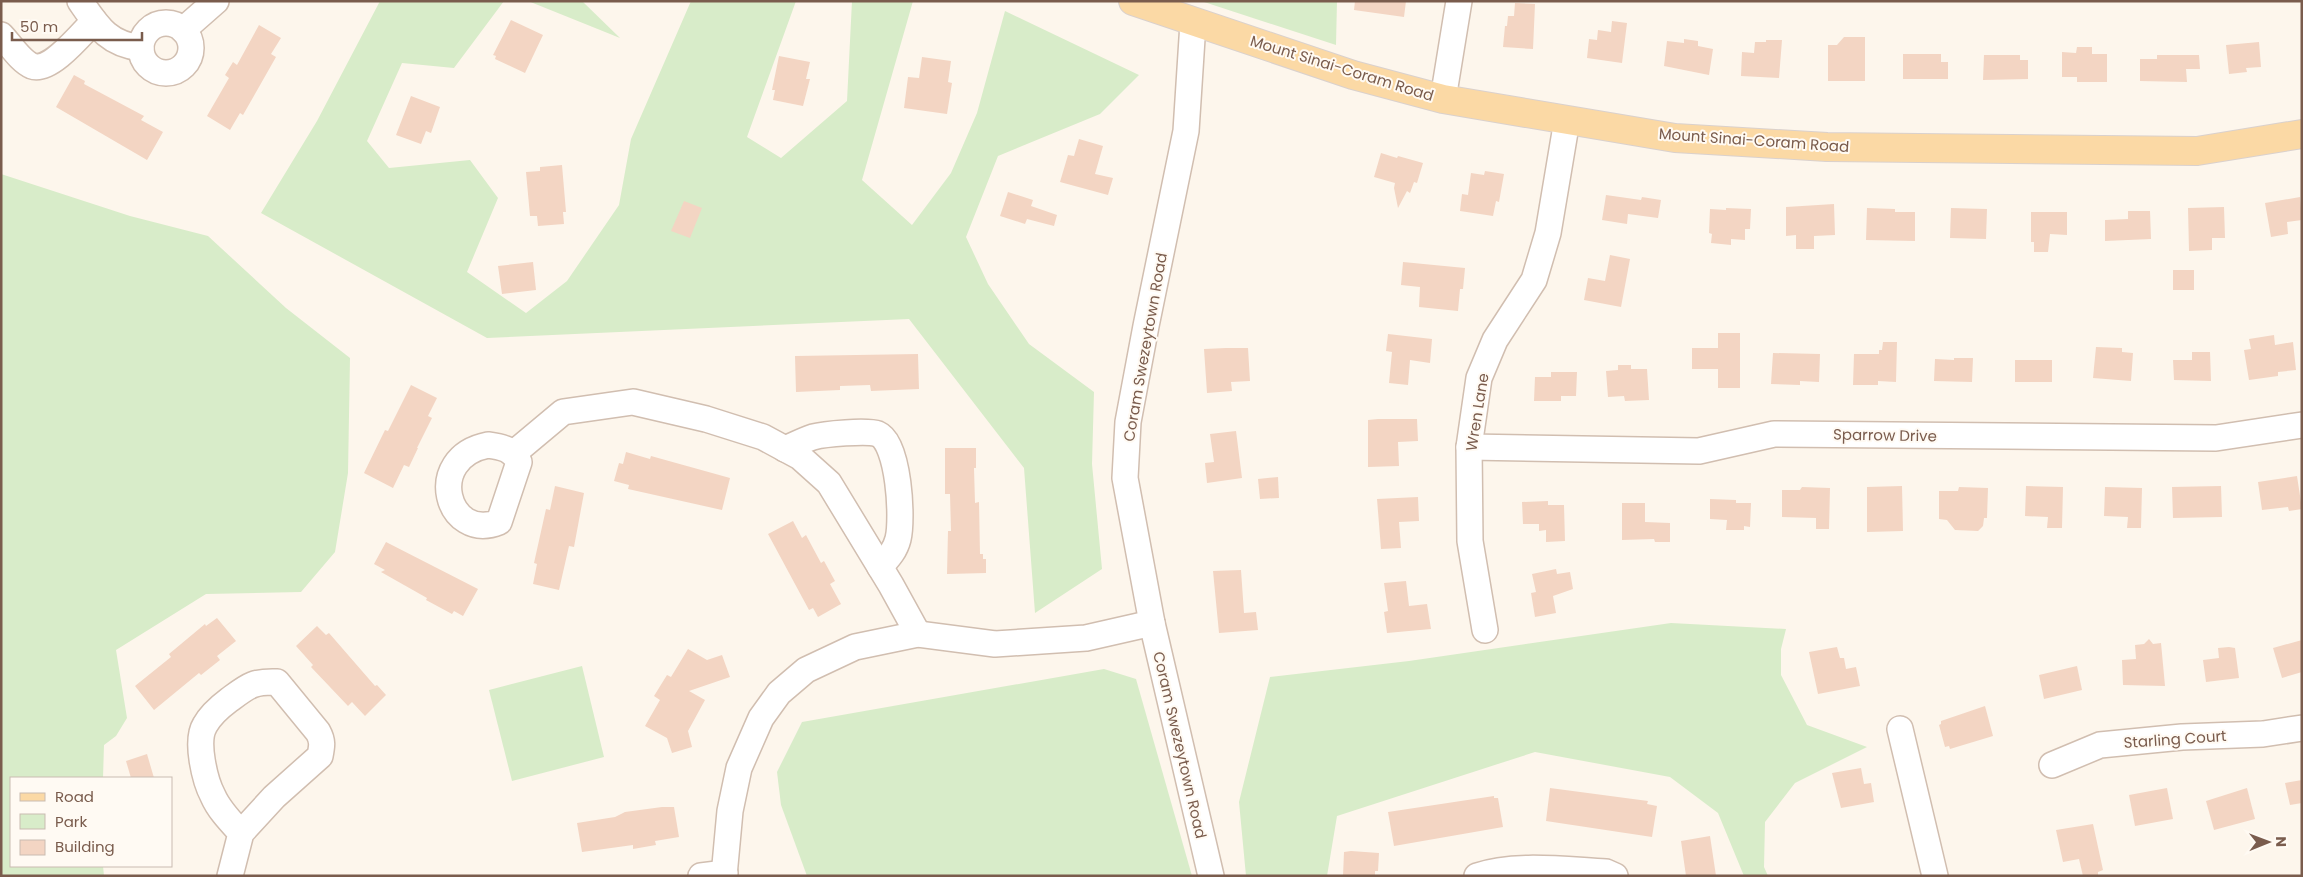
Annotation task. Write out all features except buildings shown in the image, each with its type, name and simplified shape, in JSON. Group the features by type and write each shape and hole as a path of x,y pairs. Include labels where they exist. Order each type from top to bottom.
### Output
{"main road":[{"name":"Mount Sinai-Coram Road","path":"1133,1 1193,23 1352,74 1444,99 1675,138 1827,146 2197,151 2302,134"}],"street":[{"path":"183,30 216,1"},
{"path":"1444,99 1459,1"},
{"path":"1,35 21,57 31,65 39,67 47,64 63,52 87,11 113,41 141,48"},
{"path":"168,23 183,30 191,45 190,54 182,67 176,72 168,73 153,70 143,57 141,48 146,33 152,27 168,23"},
{"name":"Coram Swezeytown Road","path":"1193,23 1186,131 1128,422 1125,478 1152,623 1211,876"},
{"name":"Wren Lane","path":"1485,630 1470,541 1469,447 1480,378 1496,340 1534,280 1548,233 1567,120"},
{"path":"514,453 563,412 633,402 716,422 763,437 800,458 829,483 918,634"},
{"name":"Sparrow Drive","path":"1469,447 1699,451 1774,434 2216,438 2302,425"},
{"path":"785,450 815,437 863,433 877,434 885,440 892,452 900,516 898,538 893,552 880,567"},
{"path":"717,875 739,768 761,718 779,693 806,670 855,647 918,634 995,644 1086,638 1152,623"},
{"path":"230,876 241,833 274,797 320,756 322,740 318,732 277,682 252,683 224,704 204,725 201,736 204,766 213,797 241,833"},
{"name":"Starling Court","path":"2052,764 2100,745 2182,737 2263,734 2302,728"},
{"path":"1900,729 1934,876"},
{"path":"1477,876 1486,873 1536,868 1606,872 1615,876"}],"green space":[{"path":"380,1 504,1 454,68 402,63 367,141 389,168 470,160 498,198 467,272 526,313 567,281 619,205 631,139 691,1 796,1 747,137 781,158 847,101 852,1 913,1 862,180 912,225 951,173 977,113 1005,11 1139,75 1100,114 998,156 966,237 988,284 1029,344 1094,392 1092,464 1102,569 1035,613 1024,468 909,319 487,338 261,213 317,121"},
{"path":"528,1 582,1 620,38"},
{"path":"1201,1 1337,1 1336,45"},
{"path":"1,174 130,216 208,236 286,308 350,358 348,473 335,552 301,592 206,594 116,650 127,718 116,736 104,745 103,777 10,777 10,867 103,867 104,876 1,876"},
{"path":"1671,623 1786,629 1781,649 1781,675 1807,725 1867,747 1795,783 1765,822 1764,867 1768,876 1744,876 1718,813 1670,777 1535,752 1337,816 1327,876 1246,876 1239,802 1270,677 1409,661"},
{"path":"582,666 604,757 512,781 489,690"},
{"path":"1104,669 1136,679 1192,876 807,876 781,805 777,772 802,722"}]}
